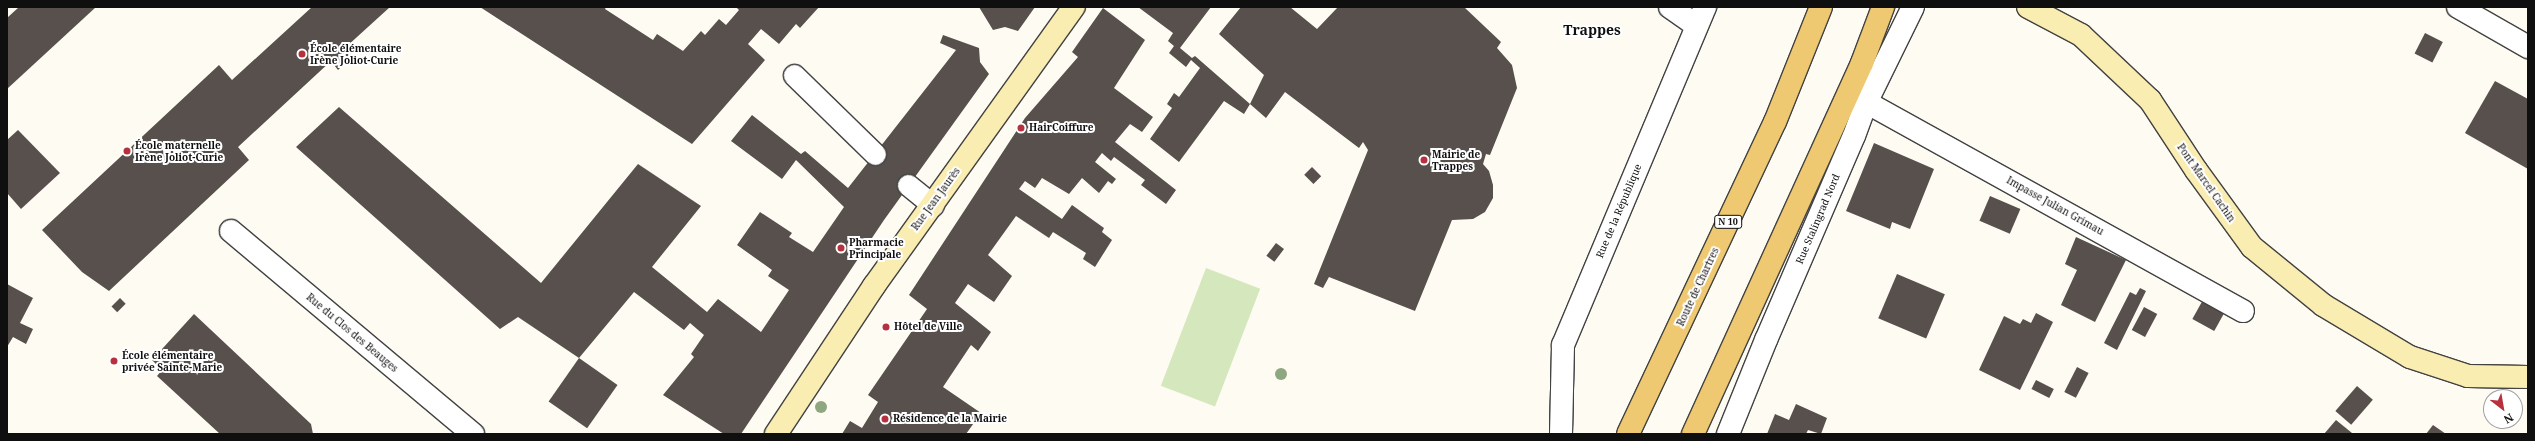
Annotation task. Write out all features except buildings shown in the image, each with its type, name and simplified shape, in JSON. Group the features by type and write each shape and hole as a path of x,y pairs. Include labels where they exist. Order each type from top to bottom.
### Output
{"main road":[{"name":"Rue Jean Jaurès","path":"776,434 811,378 1074,7"},
{"name":"Route de Chartres","path":"1628,434 1775,122 1821,7"},
{"path":"1693,434 1862,63 1883,7"},
{"name":"Pont Marcel Cachin","path":"2028,7 2082,35 2150,100 2196,170 2252,247 2323,305 2410,356 2468,376 2528,377"}],"street":[{"name":"Rue de la République","path":"1561,434 1563,345 1701,16 1670,7"},
{"name":"Rue Stalingrad Nord","path":"1728,434 1766,340 1854,136 1865,105 1913,7"},
{"path":"2458,7 2528,47"},
{"name":"Impasse Julian Grimau","path":"1865,105 1880,110 2244,310"},
{"name":"Rue du Clos des Beauges","path":"231,231 472,434"}],"lane":[{"path":"794,75 875,154"},
{"path":"908,186 933,204"}],"green space":[{"path":"1206,268 1260,289 1215,406 1161,386"}],"place":[{"name":"École élémentaire Irène Joliot-Curie","path":"302,54"},
{"name":"HairCoiffure","path":"1021,128"},
{"name":"École maternelle Irène Joliot-Curie","path":"127,151"},
{"name":"Mairie de Trappes","path":"1424,160"},
{"name":"Pharmacie Principale","path":"841,248"},
{"name":"Hôtel de Ville","path":"886,327"},
{"name":"École élémentaire privée Sainte-Marie","path":"114,361"},
{"name":"Résidence de la Mairie","path":"885,419"}],"district":[{"name":"Trappes","path":"1592,30"}]}
